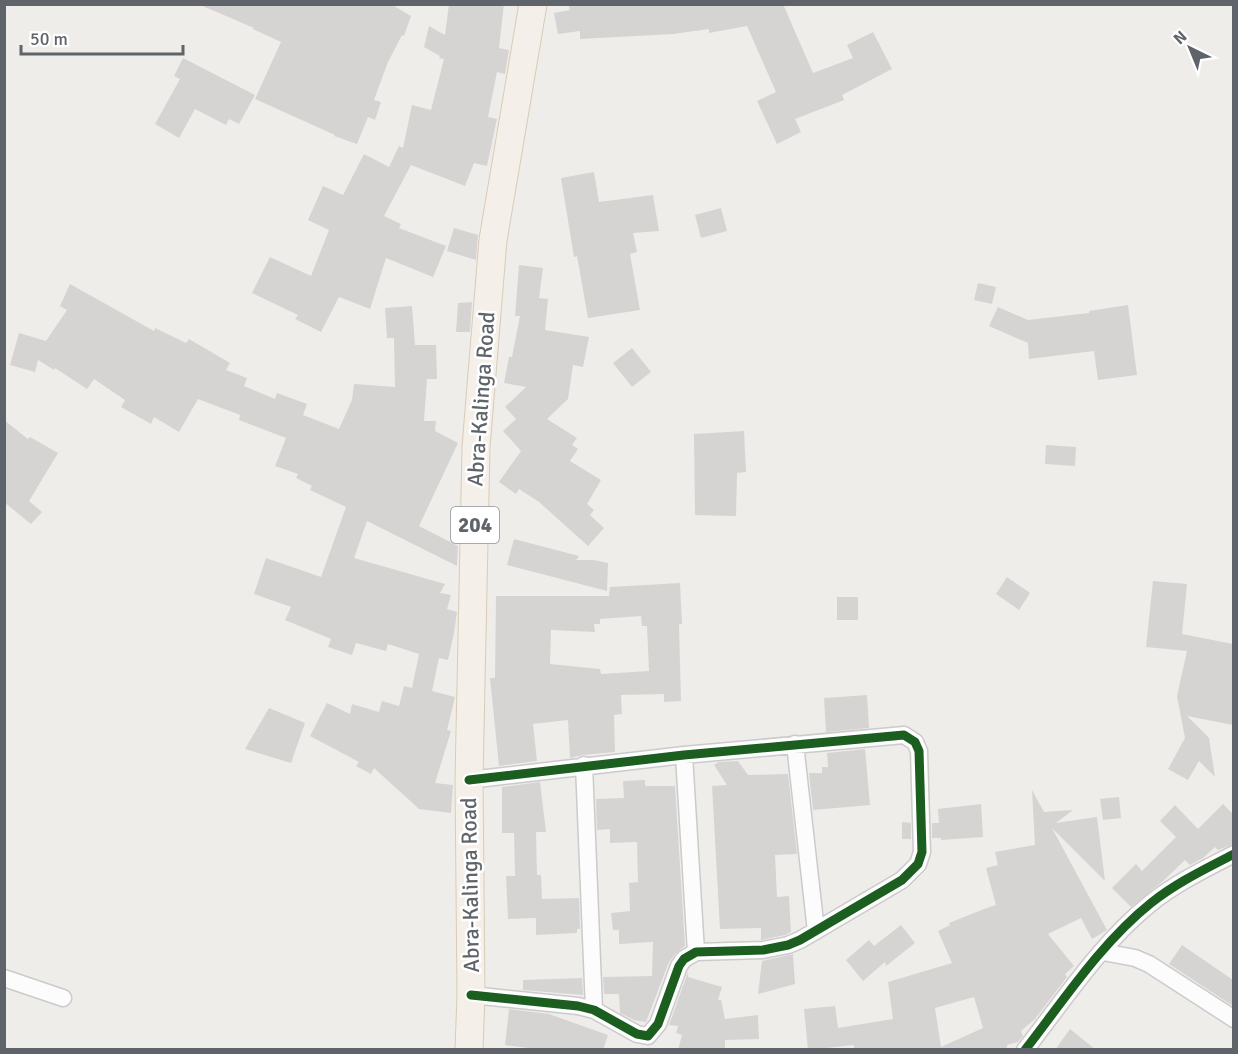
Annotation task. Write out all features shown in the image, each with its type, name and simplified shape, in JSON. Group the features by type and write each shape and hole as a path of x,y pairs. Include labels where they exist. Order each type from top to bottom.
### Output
{"main road":[{"name":"Abra-Kalinga Road","path":"469,1050 471,995 469,780 476,447 493,240 533,4"}],"street":[{"path":"469,780 584,765 904,735 915,742 919,751 922,852 918,864 911,873 893,887 788,945 764,951 696,952 684,958 658,1024 648,1035 637,1034 594,1010 558,1003 471,995"},
{"path":"795,744 816,931"},
{"path":"684,755 696,952"},
{"path":"584,765 594,1010"},
{"path":"1025,1050 1102,952 1127,925 1152,903 1186,879 1233,854"},
{"path":"1102,952 1135,958 1149,964 1233,1019"},
{"path":"4,978 63,998"}],"building":[{"path":"198,4 391,4 411,16 404,36 402,35 388,62 374,100 381,102 375,120 368,117 357,144 334,136 255,99 281,42"},
{"path":"449,4 504,4 499,48 509,50 505,74 497,72 488,117 497,119 487,166 474,163 465,186 411,165 384,216 401,224 399,228 446,246 433,277 386,258 370,309 339,297 321,332 295,319 298,315 252,293 270,257 311,276 329,230 308,220 323,186 343,195 364,154 389,167 399,146 403,148 412,105 431,110 444,59 424,47 429,26 445,35"},
{"path":"568,4 783,4 813,73 853,58 847,45 873,32 892,69 842,95 844,100 795,119 801,132 777,144 757,101 776,92 747,26 709,33 709,29 673,34 580,39 580,31 558,34 554,13 570,10"},
{"path":"183,58 255,95 239,124 229,119 226,125 195,109 179,138 155,124 180,79 174,76"},
{"path":"594,172 599,202 653,195 659,231 633,233 637,252 630,254 640,310 588,318 577,256 574,257 561,178"},
{"path":"721,208 727,231 701,238 695,215"},
{"path":"454,228 478,235 476,260 447,251"},
{"path":"519,265 543,268 539,298 548,299 545,330 589,337 583,367 573,365 568,399 547,419 577,438 572,445 578,449 570,461 601,480 587,504 594,510 590,515 604,528 588,546 539,502 519,489 516,494 499,482 521,451 503,431 516,419 505,407 526,387 504,383 520,316 515,316"},
{"path":"978,283 996,287 992,304 974,300"},
{"path":"70,284 154,331 155,328 186,343 189,339 230,363 226,370 247,378 244,386 275,399 277,393 307,404 303,415 339,429 352,400 354,384 395,387 394,338 387,338 385,308 412,306 415,345 436,345 437,379 427,379 424,421 436,421 435,431 458,443 419,526 458,546 457,566 367,521 354,558 445,584 440,593 451,595 447,609 457,612 454,633 448,660 439,658 432,691 455,697 447,730 451,731 435,783 453,785 451,813 419,809 374,768 371,774 356,766 359,762 310,736 327,703 350,714 352,704 379,712 382,701 399,706 404,686 412,688 419,654 388,644 386,651 356,643 352,655 328,647 331,639 285,620 291,607 254,594 266,558 321,577 346,507 310,490 312,486 296,478 298,474 275,466 286,438 239,420 240,415 198,399 179,432 154,417 151,424 121,407 125,400 94,379 87,389 38,360 35,372 10,365 19,333 46,341 67,310 60,306"},
{"path":"472,302 470,332 456,332 458,303"},
{"path":"1128,305 1137,375 1098,380 1094,351 1029,359 1028,343 989,326 998,307 1028,320 1089,313 1089,311"},
{"path":"632,348 651,372 632,387 613,363"},
{"path":"4,420 28,439 30,437 58,453 29,501 42,512 31,524 4,502"},
{"path":"744,431 746,472 737,473 736,516 695,515 694,434"},
{"path":"1046,445 1076,447 1075,466 1045,464"},
{"path":"514,539 579,556 576,560 608,563 607,591 507,565"},
{"path":"1007,577 1030,593 1019,610 996,594"},
{"path":"1153,581 1187,584 1182,634 1233,644 1233,725 1187,716 1209,738 1215,777 1199,761 1188,780 1168,769 1185,738 1177,696 1187,651 1146,647"},
{"path":"680,583 681,701 664,702 664,694 621,695 622,714 614,715 615,752 570,758 568,720 533,724 537,761 499,766 490,678 495,678 496,596 609,596 610,587","holes":["641,616 642,626 647,626 649,671 601,674 600,669 550,664 551,630 595,632 594,624 600,624 600,619"]},
{"path":"837,597 858,597 858,620 837,620"},
{"path":"867,695 869,728 826,732 824,698"},
{"path":"269,708 305,723 291,763 245,749"},
{"path":"865,749 870,805 813,810 809,773 822,773 822,767 828,767 827,753"},
{"path":"738,761 748,775 788,774 797,854 775,855 777,897 789,896 791,932 761,940 761,928 720,929 712,786 727,785 714,765 719,762"},
{"path":"645,780 645,786 675,786 685,946 669,962 646,1022 634,1020 620,1013 619,994 604,994 603,977 652,976 653,942 619,944 619,930 613,930 611,913 630,911 629,883 638,882 637,842 610,843 610,829 597,830 596,799 624,798 623,781"},
{"path":"540,782 546,832 536,832 537,875 541,875 542,899 579,898 580,929 577,929 577,933 536,935 536,918 508,919 506,876 515,876 514,833 502,833 502,787"},
{"path":"1032,790 1044,812 1073,810 1056,823 1097,817 1105,881 1052,828 1107,930 1092,939 1081,918 1048,934 1074,966 1065,974 1067,977 1035,1019 1021,1031 1023,1036 1018,1042 1007,1045 1007,1050 854,1050 854,1045 808,1050 804,1009 835,1006 838,1028 893,1019 888,982 952,963 938,931 950,925 949,923 996,905 986,868 998,865 995,852 1035,845","holes":["974,997 983,1028 941,1047 935,1008"]},
{"path":"1119,797 1121,818 1103,820 1100,799"},
{"path":"981,804 983,837 941,840 941,838 932,838 932,823 939,823 938,809"},
{"path":"1223,804 1233,814 1233,844 1218,850 1215,847 1203,858 1190,865 1185,860 1131,907 1112,888 1136,864 1142,871 1176,837 1160,821 1175,805 1198,829"},
{"path":"902,822 911,823 911,839 902,839"},
{"path":"901,925 915,943 886,966 885,962 863,981 846,960 869,940 874,946"},
{"path":"1182,945 1233,980 1233,1006 1169,964"},
{"path":"793,954 795,984 758,994 762,961"},
{"path":"688,972 688,977 722,987 718,1000 721,1000 725,1019 758,1015 759,1039 725,1040 725,1050 678,1050 682,1035 676,1033 678,1026 669,1025"},
{"path":"582,978 583,995 523,990 523,980"},
{"path":"509,1009 549,1014 608,1035 603,1050 545,1050 505,1045"},
{"path":"1070,1029 1096,1050 1055,1050"}],"cycle path":[{"path":"469,780 684,755 904,735 915,742 919,751 922,852 918,864 902,880 800,940 763,950 696,952 684,959 679,966 658,1024 648,1036 637,1034 594,1010 578,1006 471,995"},
{"path":"1025,1050 1099,954 1133,919 1170,889 1234,854"}]}
